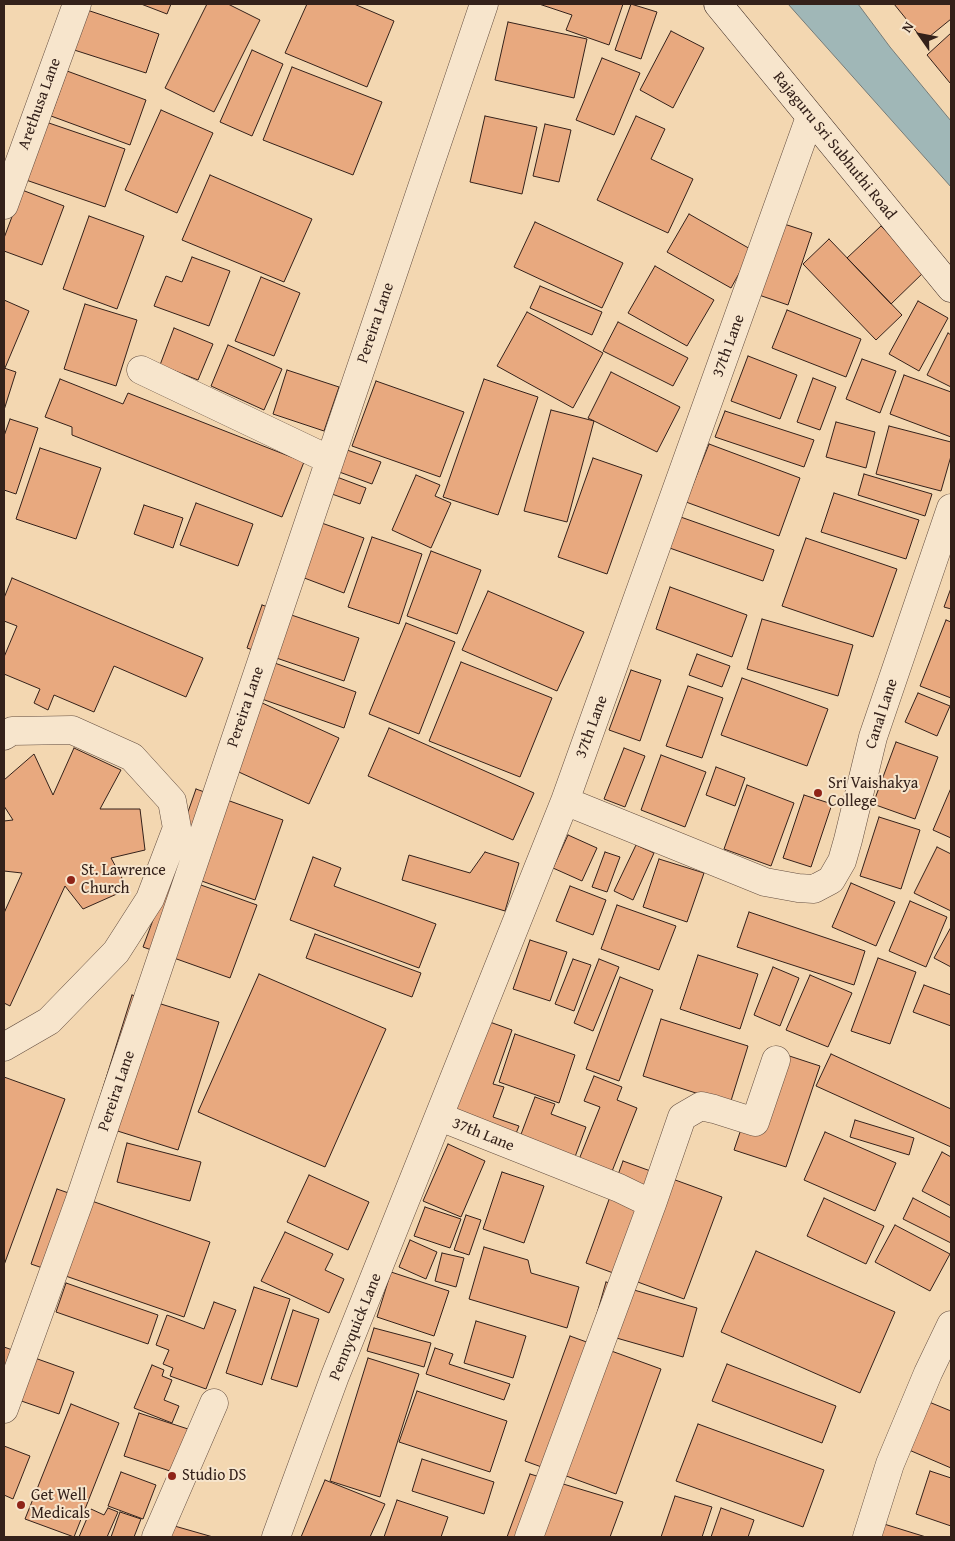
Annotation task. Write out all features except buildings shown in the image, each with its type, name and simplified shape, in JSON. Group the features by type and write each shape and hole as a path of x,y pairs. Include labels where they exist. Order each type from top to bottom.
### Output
{"street":[{"name":"Arethusa Lane","path":"4,205 77,4"},
{"name":"Pereira Lane","path":"4,1409 82,1193 484,4"},
{"name":"Rajaguru Sri Subhuthi Road","path":"718,4 951,288"},
{"name":"37th Lane","path":"652,1204 619,1188 440,1117 565,801 810,117"},
{"path":"141,370 330,460"},
{"name":"Canal Lane","path":"565,801 765,882 814,889 831,880 842,861 873,737 951,508"},
{"path":"4,736 12,731 72,730 132,757 172,801 177,828 150,899 116,952 50,1021 4,1047"},
{"path":"529,1537 652,1204 682,1117 701,1106 755,1122 776,1060"},
{"name":"Pennyquick Lane","path":"276,1537 335,1376 440,1117"},
{"path":"867,1537 890,1464 951,1325"},
{"path":"156,1537 214,1403"}],"water":[{"path":"788,4 858,4 890,47 951,121 951,187"}],"place":[{"name":"Sri Vaishakya College","path":"818,793"},
{"name":"St. Lawrence Church","path":"71,880"},
{"name":"Studio DS","path":"172,1476"},
{"name":"Get Well Medicals","path":"21,1505"}]}
